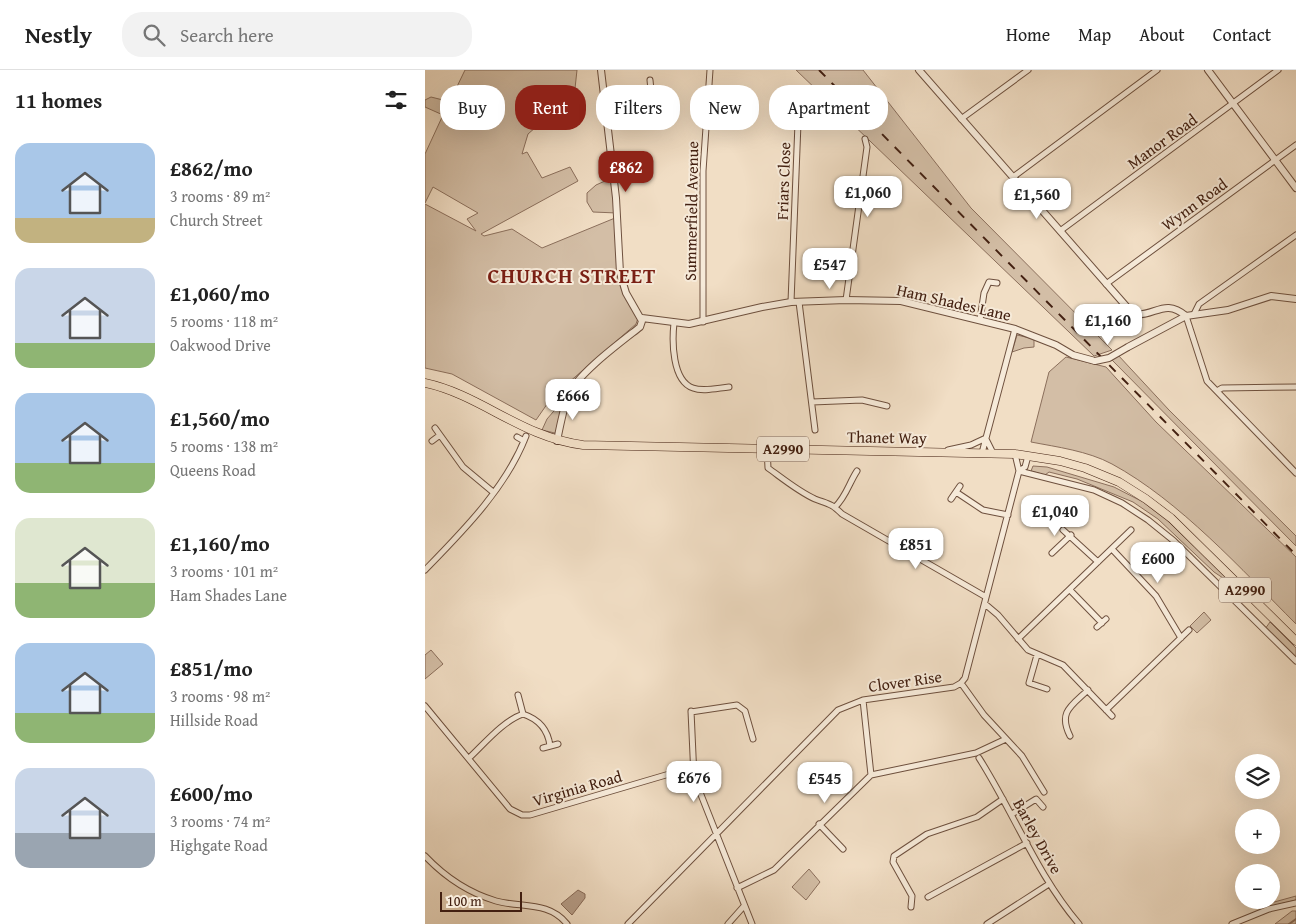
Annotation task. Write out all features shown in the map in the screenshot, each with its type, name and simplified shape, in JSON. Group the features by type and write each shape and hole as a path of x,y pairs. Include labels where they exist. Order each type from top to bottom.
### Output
{"main road":[{"name":"Thanet Way","path":"425,383 459,395 517,424 557,441 603,446 943,451 1015,454 1085,468 1119,482 1171,518 1296,641"}],"street":[{"path":"601,70 603,85"},
{"name":"Summerfield Avenue","path":"703,322 703,171 710,70"},
{"path":"919,70 1133,314 1168,307 1186,316 1203,375 1294,467 1296,473"},
{"path":"961,119 1028,70"},
{"path":"1013,177 1157,70"},
{"path":"1208,70 1296,188"},
{"name":"Manor Road","path":"1060,231 1278,70"},
{"path":"650,80 650,85"},
{"path":"557,441 568,396 574,386 610,350 640,327 642,318 627,293 620,273 616,198 609,130"},
{"name":"Friars Close","path":"791,302 798,130"},
{"path":"845,300 867,148 865,139"},
{"name":"Wynn Road","path":"1106,284 1296,145"},
{"path":"1194,314 1199,304 1296,235"},
{"path":"980,320 984,293 989,282 997,283"},
{"name":"Ham Shades Lane","path":"642,318 674,323 703,322 762,307 791,302 901,300 1015,329 1073,355 1095,361 1109,358 1186,316 1229,310 1271,296 1296,300"},
{"path":"799,302 815,430"},
{"path":"674,323 672,337 679,373 685,383 698,389 729,387"},
{"path":"982,453 1015,329"},
{"path":"1217,390 1221,388 1296,388"},
{"path":"812,402 862,400 887,406"},
{"path":"435,428 463,466 493,492"},
{"path":"432,441 440,435"},
{"path":"425,570 466,527 513,464 525,438 517,437"},
{"path":"943,451 971,445 986,438"},
{"path":"986,438 993,453"},
{"path":"767,448 768,468 815,499 826,501 842,514 986,597"},
{"name":"Clover Rise","path":"628,924 838,710 863,700 954,687 961,683 965,678 1019,471 1015,454"},
{"name":"Clover Rise","path":"1019,471 1025,467 1028,456"},
{"path":"835,507 844,498 857,470"},
{"path":"1019,471 1094,490 1122,503 1148,520 1174,541 1296,661"},
{"path":"951,499 960,486"},
{"path":"956,492 983,510 1008,515"},
{"path":"1063,530 1071,535 1098,562"},
{"path":"1018,639 1071,590 1131,530"},
{"path":"1052,553 1071,535"},
{"path":"1112,549 1156,596 1181,638"},
{"path":"1071,590 1102,623"},
{"path":"985,604 998,615 1018,639 1037,655 1062,664 1112,716"},
{"path":"1106,710 1189,630"},
{"path":"1037,655 1029,683 1047,689"},
{"path":"961,683 984,715 1027,763 1044,792"},
{"path":"1070,736 1064,722 1064,716 1067,709 1088,690"},
{"path":"517,695 523,714 543,726 550,746"},
{"path":"863,700 871,774"},
{"path":"752,924 694,777 691,712 737,705 745,711 753,739"},
{"name":"Virginia Road","path":"425,706 510,809 522,815 530,815 693,767"},
{"path":"469,758 516,716 523,714"},
{"path":"737,888 774,870 871,774 976,753 1006,739"},
{"path":"543,748 558,744"},
{"name":"Barley Drive","path":"979,758 1012,814 1049,884 1076,923"},
{"path":"911,907 912,896 893,862 894,856 927,834 977,816 1003,799"},
{"path":"1012,814 1036,799 1043,807"},
{"path":"819,824 843,849"},
{"path":"928,897 1027,843"},
{"path":"425,856 444,874 474,892 498,902 548,909 557,913 567,924"},
{"path":"987,924 1049,884"},
{"path":"1231,924 1269,909 1296,903"},
{"path":"728,924 744,906"}],"shaded area":[{"path":"465,70 577,70 575,85 515,85 515,130 533,130 528,134 522,154 527,152 542,178 570,167 578,181 481,234 484,236 512,229 542,248 615,218 621,288 638,318 636,324 552,397 536,420 452,374 425,368 425,204 476,231 467,219 478,213 433,187 425,203 425,154 440,122 440,130 505,130 505,85 458,85"},
{"path":"796,70 863,70 875,85 812,85"},
{"path":"431,97 440,99 440,114 425,107 425,100"},
{"path":"888,102 971,208 1112,350 1094,356 859,130 888,130"},
{"path":"614,177 617,213 593,212 587,202 587,193 596,185"},
{"path":"1017,335 1034,339 1034,347 1012,352"},
{"path":"1118,355 1169,410 1296,536 1296,546 1111,359"},
{"path":"1066,357 1106,367 1156,422 1296,557 1296,624 1232,559 1186,517 1137,479 1112,464 1093,456 1031,442 1049,372"},
{"path":"572,390 559,434 542,430 547,419"},
{"path":"1033,466 1047,467 1114,487 1143,502 1169,522 1238,588 1214,572 1158,519 1133,502 1077,479 1049,472 1045,475 1031,471"},
{"path":"1204,612 1211,620 1197,633 1190,626"},
{"path":"1270,622 1296,648 1296,659 1265,629"},
{"path":"431,650 443,664 425,679 425,655"},
{"path":"809,869 820,882 806,900 792,887"},
{"path":"578,890 585,894 585,898 572,915 561,904"},
{"path":"1296,896 1296,900 1280,904 1280,900"},
{"path":"1292,911 1296,911 1296,924 1275,924"}],"waterway":[{"path":"1289,924 1296,919"}],"railway":[{"path":"819,70 1296,555"}],"district":[{"name":"CHURCH STREET","path":"572,276"}]}
